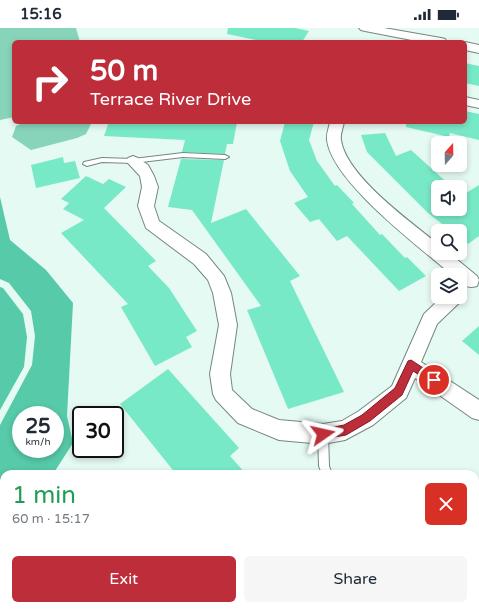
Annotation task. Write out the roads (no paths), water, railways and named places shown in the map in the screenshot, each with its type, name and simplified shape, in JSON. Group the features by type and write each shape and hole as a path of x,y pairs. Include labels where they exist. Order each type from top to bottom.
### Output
{"street":[{"path":"365,28 396,31 433,40"},
{"path":"467,46 479,49"},
{"path":"467,101 479,104"},
{"path":"338,124 334,140 343,165 363,189 431,247"},
{"path":"133,161 143,169 147,176 150,187 146,206 152,224 200,259 215,276 222,293 228,325 220,374 223,394 245,416 279,430 323,434 346,430 366,418 399,392 430,319 446,304"},
{"path":"445,260 470,283"},
{"path":"411,364 479,411"}],"lane":[{"path":"87,164 102,160 133,161 184,155 226,157"},
{"path":"323,434 324,466 326,470"}]}
